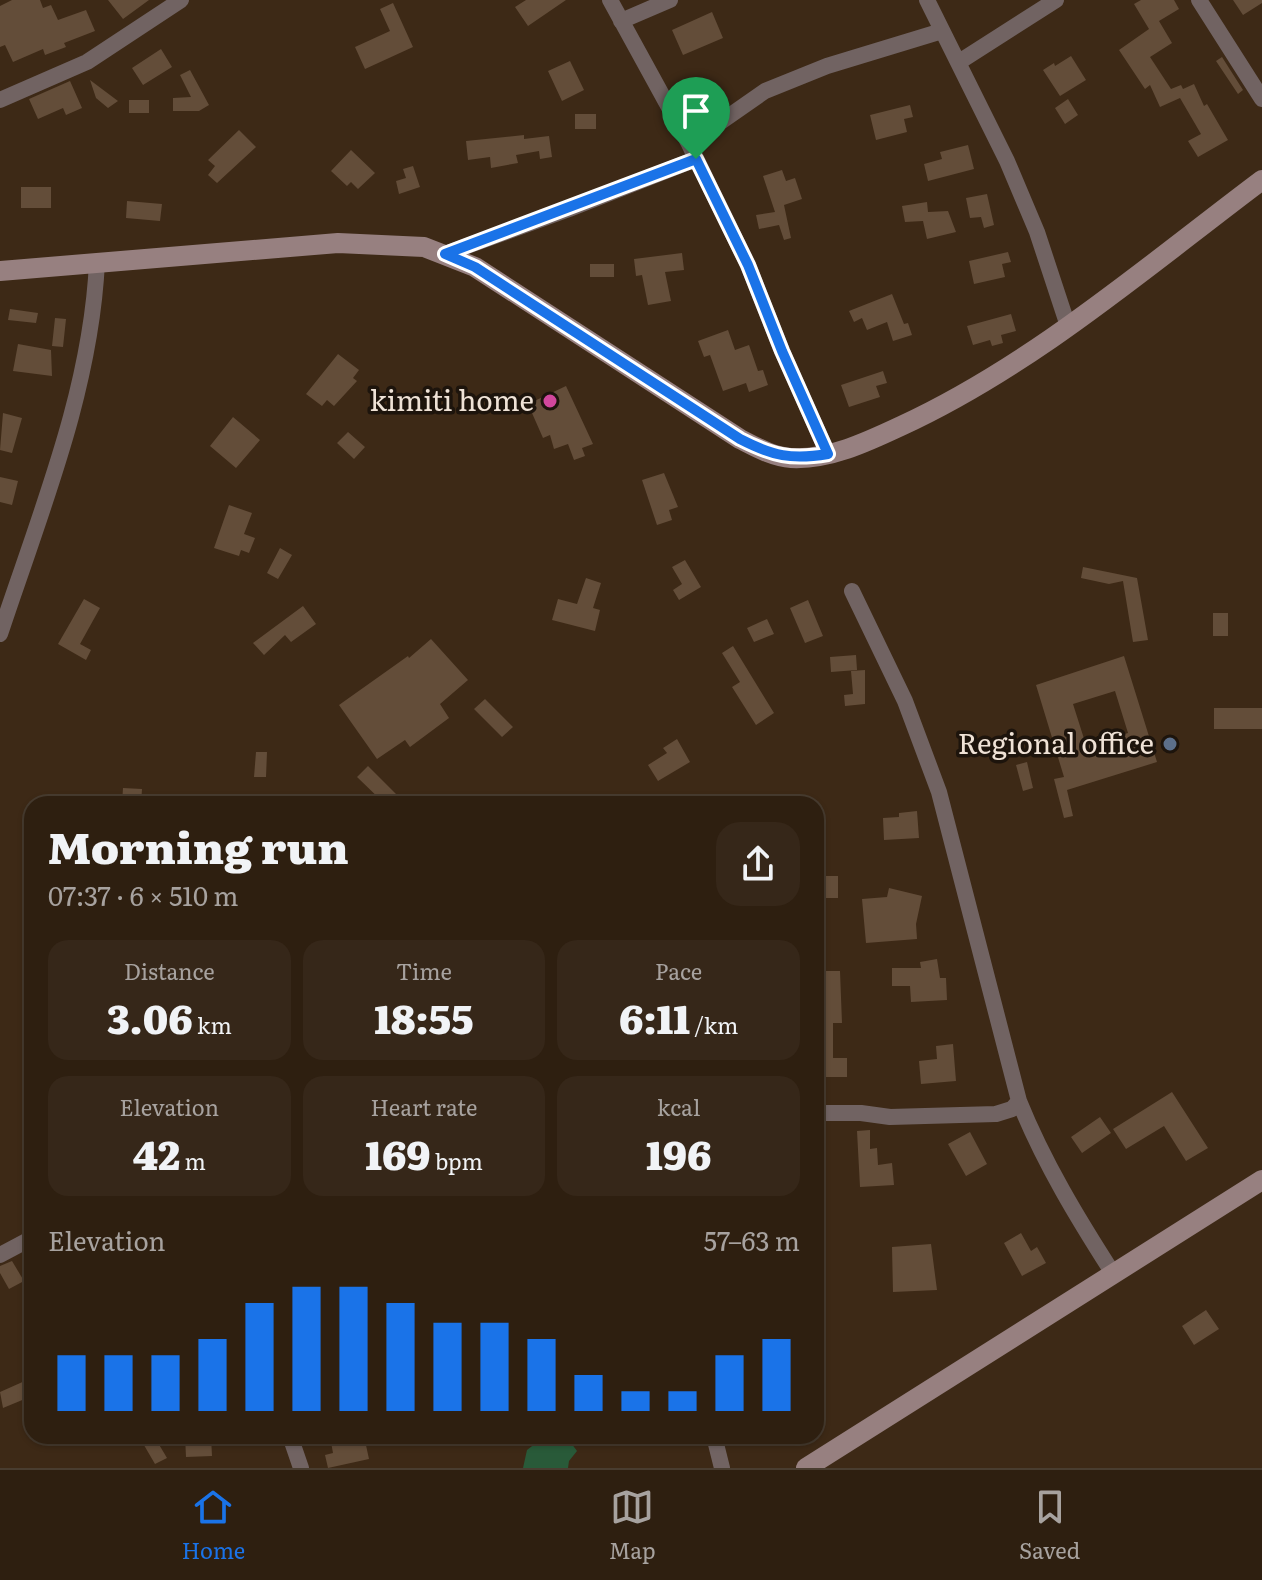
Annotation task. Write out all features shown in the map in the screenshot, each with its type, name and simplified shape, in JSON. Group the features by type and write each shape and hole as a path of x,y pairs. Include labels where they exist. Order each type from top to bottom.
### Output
{"street":[{"path":"0,100 87,62 162,6 181,0"},
{"path":"610,0 692,151 748,265 828,454"},
{"path":"621,21 670,0"},
{"path":"927,0 1007,161 1037,232 1068,326"},
{"path":"959,62 1056,0"},
{"path":"1199,0 1262,99"},
{"path":"445,254 692,151 765,91 827,66 942,31"},
{"path":"0,271 338,243 424,247 475,267 740,439 765,452 788,458 828,454 874,439 988,382 1262,180"},
{"path":"0,634 79,387 95,307 97,262"},
{"path":"852,591 905,701 939,792 1019,1101 1064,1196 1114,1275"},
{"path":"824,1113 890,1117 996,1114 1012,1109 1019,1101"},
{"path":"806,1468 1258,1187"},
{"path":"0,1255 24,1242"},
{"path":"293,1444 301,1468"},
{"path":"716,1444 722,1468"}],"green space":[{"path":"535,1444 572,1444 577,1451 568,1468 523,1468 527,1450"}],"building":[{"path":"12,0 40,0 43,8 51,5 58,20 86,10 95,31 64,43 66,47 45,55 43,49 13,62 5,45 0,47 0,6"},
{"path":"108,0 149,0 123,19"},
{"path":"526,0 566,0 528,26 515,7"},
{"path":"1141,0 1174,0 1179,9 1159,21 1172,43 1150,57 1171,89 1181,85 1183,89 1194,84 1204,106 1207,104 1228,140 1198,157 1188,141 1201,134 1180,98 1160,107 1150,85 1145,89 1119,50 1149,29 1134,4"},
{"path":"1233,0 1262,0 1262,3 1243,15"},
{"path":"393,3 413,47 365,69 355,47 390,31 380,9"},
{"path":"712,12 723,38 683,55 672,30"},
{"path":"161,49 172,67 143,85 132,68"},
{"path":"1071,56 1086,80 1060,96 1043,70"},
{"path":"1222,57 1243,90 1238,94 1216,61"},
{"path":"570,61 584,90 562,101 548,71"},
{"path":"190,70 209,105 199,111 173,111 173,98 191,97 180,75"},
{"path":"90,80 118,101 108,108 96,98"},
{"path":"70,81 82,108 66,115 63,108 38,119 29,99"},
{"path":"1068,99 1078,115 1065,124 1055,108"},
{"path":"129,100 149,100 149,113 129,113"},
{"path":"910,105 913,117 904,119 907,132 876,140 870,115"},
{"path":"575,114 596,114 596,129 575,129"},
{"path":"239,130 256,147 217,183 208,175 215,166 208,160"},
{"path":"524,135 524,139 549,136 552,157 540,159 539,151 516,155 518,163 491,168 490,157 468,160 466,141"},
{"path":"968,145 974,169 928,181 924,164 942,159 940,152"},
{"path":"351,150 375,173 358,189 351,182 347,186 331,171"},
{"path":"413,166 420,187 399,194 396,181 406,178 403,169"},
{"path":"782,170 786,181 795,178 802,199 784,205 791,238 784,240 779,225 759,229 756,215 775,212 763,176"},
{"path":"21,187 51,187 51,208 21,208"},
{"path":"987,194 994,225 984,228 981,217 970,218 966,198"},
{"path":"127,201 162,204 160,221 126,218"},
{"path":"927,202 928,212 948,211 956,232 927,239 923,221 905,222 902,206"},
{"path":"1008,252 1011,262 1002,264 1005,277 974,284 969,261"},
{"path":"682,253 684,270 665,272 671,301 648,305 642,275 636,276 634,259"},
{"path":"590,264 614,264 614,277 590,277"},
{"path":"892,294 912,335 893,341 887,322 867,330 862,318 854,322 849,311"},
{"path":"10,309 38,313 36,323 8,320"},
{"path":"1011,314 1016,331 1001,335 1003,343 992,346 990,340 973,345 967,326"},
{"path":"55,318 66,319 63,347 52,346"},
{"path":"728,330 735,350 749,345 758,371 763,370 768,385 749,392 746,383 723,391 710,355 704,357 698,341"},
{"path":"18,344 51,350 52,376 13,371"},
{"path":"338,354 359,370 353,378 357,381 334,406 327,400 322,406 306,394"},
{"path":"883,371 887,383 876,386 880,397 849,407 841,385"},
{"path":"566,386 593,444 582,448 585,456 574,460 568,444 554,449 550,435 543,438 528,404"},
{"path":"3,413 22,418 12,453 0,450"},
{"path":"233,417 260,440 236,468 210,446"},
{"path":"348,432 365,447 354,459 337,443"},
{"path":"664,473 678,507 669,510 672,520 657,525 642,480"},
{"path":"0,477 18,481 12,505 0,502"},
{"path":"229,505 252,513 244,534 255,538 249,553 241,550 239,556 214,548"},
{"path":"280,548 292,555 278,579 267,573"},
{"path":"685,560 701,587 679,600 673,590 682,584 672,567"},
{"path":"1083,567 1137,578 1148,640 1133,642 1123,581 1109,584 1081,578"},
{"path":"586,578 601,583 593,608 600,610 595,631 552,620 558,599 577,604"},
{"path":"84,599 100,608 80,644 91,650 86,660 58,644"},
{"path":"808,600 823,636 805,643 790,608"},
{"path":"303,606 316,624 291,642 285,635 264,655 253,643"},
{"path":"1213,613 1228,613 1228,636 1213,636"},
{"path":"767,619 774,634 754,642 747,628"},
{"path":"431,639 468,680 440,704 449,718 410,747 405,740 377,759 339,705 409,658"},
{"path":"733,646 774,713 756,725 732,687 740,682 722,653"},
{"path":"856,655 857,670 831,672 830,657"},
{"path":"1124,656 1157,762 1067,790 1073,816 1064,818 1054,779 1064,777 1036,685","holes":["1115,691 1128,733 1086,745 1073,704"]},
{"path":"865,670 865,704 845,706 844,695 853,694 851,671"},
{"path":"485,699 513,727 502,737 474,709"},
{"path":"1214,708 1262,708 1262,729 1214,729"},
{"path":"677,739 690,762 658,781 648,765 667,753 663,748"},
{"path":"256,752 267,752 266,777 254,777"},
{"path":"1027,762 1033,788 1023,791 1016,765"},
{"path":"368,766 398,796 377,796 357,777"},
{"path":"123,788 142,789 142,796 122,796"},
{"path":"917,811 919,838 884,840 883,818"},
{"path":"824,876 838,876 838,898 824,898"},
{"path":"889,888 922,896 916,924 917,939 866,943 862,899 887,897"},
{"path":"937,959 940,978 946,978 947,1000 911,1002 910,986 892,986 892,968 921,968 920,962"},
{"path":"824,971 840,971 842,1023 833,1023 833,1058 847,1058 847,1077 824,1077"},
{"path":"953,1044 956,1081 921,1084 919,1061 937,1059 936,1046"},
{"path":"1172,1092 1208,1148 1186,1161 1164,1126 1126,1149 1113,1129"},
{"path":"1100,1117 1111,1133 1082,1153 1071,1137"},
{"path":"870,1130 870,1149 877,1148 878,1165 892,1163 894,1185 860,1187 857,1131"},
{"path":"970,1132 987,1164 966,1176 948,1144"},
{"path":"1021,1233 1031,1251 1037,1247 1046,1263 1022,1276 1004,1243"},
{"path":"931,1244 937,1290 893,1292 892,1247"},
{"path":"12,1261 24,1281 9,1289 0,1273 0,1266"},
{"path":"1206,1310 1219,1329 1194,1345 1182,1326"},
{"path":"24,1381 24,1399 3,1408 0,1392"},
{"path":"143,1444 159,1444 167,1458 155,1464"},
{"path":"185,1444 211,1444 212,1456 186,1457"},
{"path":"331,1444 366,1444 369,1459 328,1468 325,1455 333,1453"}],"place":[{"name":"kimiti home","path":"550,401"},
{"name":"Regional office","path":"1170,744"}],"route":[{"path":"696,159 748,265 828,454 788,458 765,452 740,439 475,267 445,254 696,159"}]}
